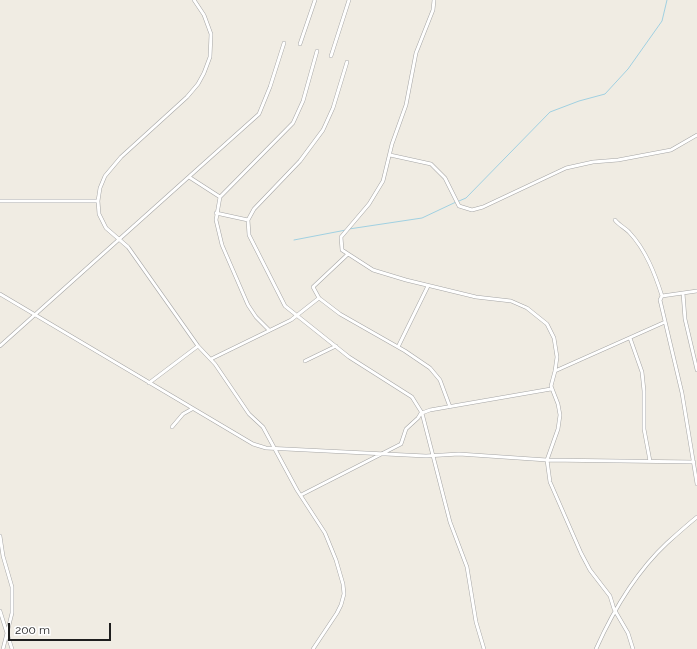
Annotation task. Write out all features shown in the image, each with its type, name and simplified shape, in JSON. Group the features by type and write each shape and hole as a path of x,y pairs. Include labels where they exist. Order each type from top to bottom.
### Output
{"street":[{"path":"194,0 204,15 211,34 210,57 204,73 198,84 187,97 121,157 105,176 100,188 98,201 102,222 128,247 198,346 211,359 249,414 263,427 301,496 325,533 343,584 341,605 313,649"},
{"path":"300,44 315,0"},
{"path":"331,56 349,0"},
{"path":"434,0 433,10 416,53 406,105 383,181 376,194 341,237 342,250 347,255 373,270 428,286 476,297 511,301 527,308 547,324 554,338 557,357 551,389 558,404 560,415 558,429 547,460 550,482 566,522 590,570 610,596 615,612 628,633 633,649"},
{"path":"0,346 259,114 270,87 284,43"},
{"path":"269,330 256,317 237,281 219,233 216,213 220,197 293,123 303,101 317,51"},
{"path":"347,62 333,108 322,130 300,161 258,203 248,220 249,235 285,306 358,363 412,397 421,413 434,455 450,522 468,568 476,622 484,649"},
{"path":"390,155 431,164 445,178 459,206 472,210 497,201 566,168 593,162 618,160 671,150 697,135"},
{"path":"189,177 220,197"},
{"path":"0,201 98,201"},
{"path":"216,213 248,220"},
{"path":"615,220 629,232 645,254 652,266 662,296 660,300 682,393 697,484"},
{"path":"347,255 313,287 319,298 340,314 398,347 435,373 445,391 450,407"},
{"path":"398,347 428,286"},
{"path":"662,296 697,291"},
{"path":"683,293 685,319 697,370"},
{"path":"0,294 253,444 276,450 383,454 459,454 547,460 694,462"},
{"path":"211,359 298,315 319,298"},
{"path":"555,371 665,322"},
{"path":"630,338 642,372 644,391 644,429 650,461"},
{"path":"149,383 198,346"},
{"path":"306,361 336,346"},
{"path":"301,496 401,444 406,429 418,418 421,413 430,410 551,389"},
{"path":"172,427 183,414 192,408"},
{"path":"596,649 615,612 649,563 666,543 697,517"},
{"path":"0,536 3,556 12,587 12,613 7,628 3,649"},
{"path":"0,610 7,628 12,649"}],"waterway":[{"path":"459,201 466,198 550,112 579,101 605,94 628,69 662,21 667,0"},
{"path":"349,229 422,218 456,202"},
{"path":"294,240 346,230"}]}
